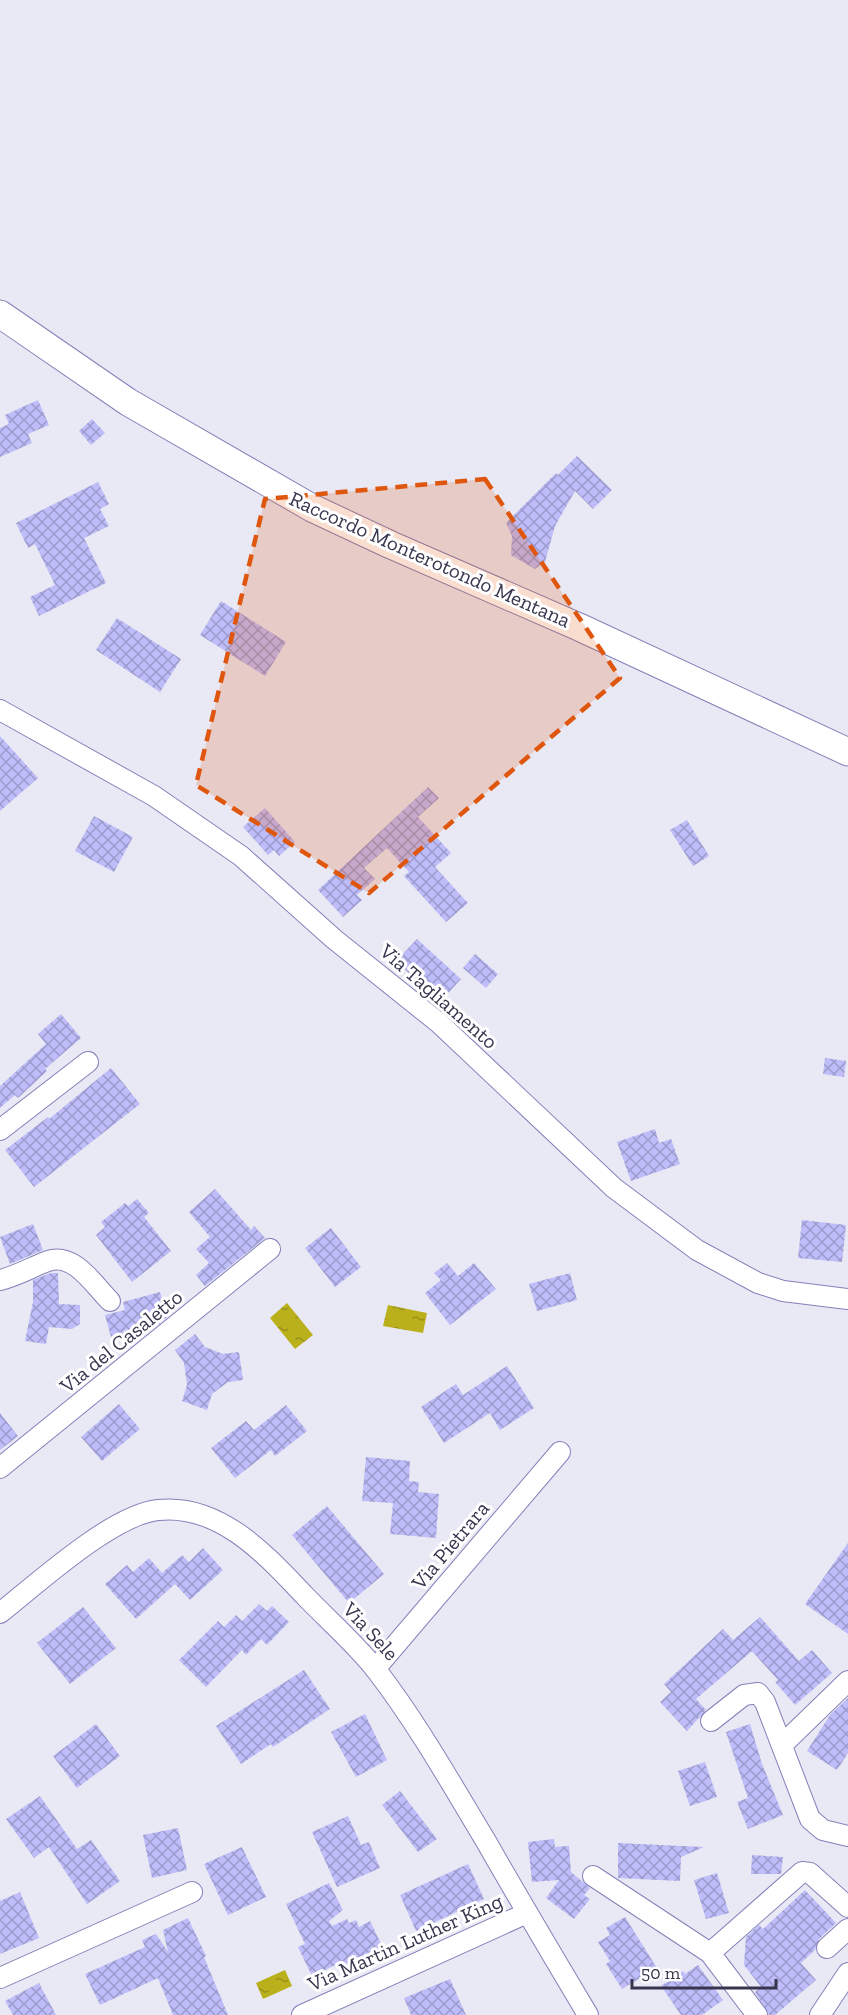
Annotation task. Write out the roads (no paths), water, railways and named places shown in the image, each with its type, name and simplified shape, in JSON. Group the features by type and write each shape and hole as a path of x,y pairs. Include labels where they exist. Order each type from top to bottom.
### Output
{"main road":[{"name":"Raccordo Monterotondo Mentana","path":"0,314 128,402 312,508 579,627 848,752"}],"street":[{"name":"Via Tagliamento","path":"0,710 154,796 234,850 280,888 334,939 439,1023 614,1188 690,1245 758,1283 795,1294 848,1299"},
{"path":"0,1130 88,1062"},
{"name":"Via del Casaletto","path":"0,1468 270,1249"},
{"path":"0,1280 48,1261 62,1259 78,1267 110,1301"},
{"name":"Via Pietrara","path":"375,1669 560,1452"},
{"name":"Via Sele","path":"0,1613 85,1547 128,1520 155,1510 180,1510 217,1521 256,1548 375,1669 438,1759 588,2015"},
{"path":"782,1745 848,1681"},
{"path":"711,1721 744,1695 753,1692 765,1702 813,1823 829,1833 848,1836"},
{"path":"710,1953 802,1872 810,1873 848,1907"},
{"path":"593,1875 710,1953 757,2015"},
{"path":"0,1978 192,1892"},
{"name":"Via Martin Luther King","path":"302,2015 527,1912"},
{"path":"827,1948 848,1929"},
{"path":"832,2006 848,1973"}],"water":[{"path":"287,1303 313,1335 295,1349 270,1318"},
{"path":"388,1305 427,1313 423,1333 383,1326"},
{"path":"285,1970 292,1986 263,1999 256,1983"}]}
